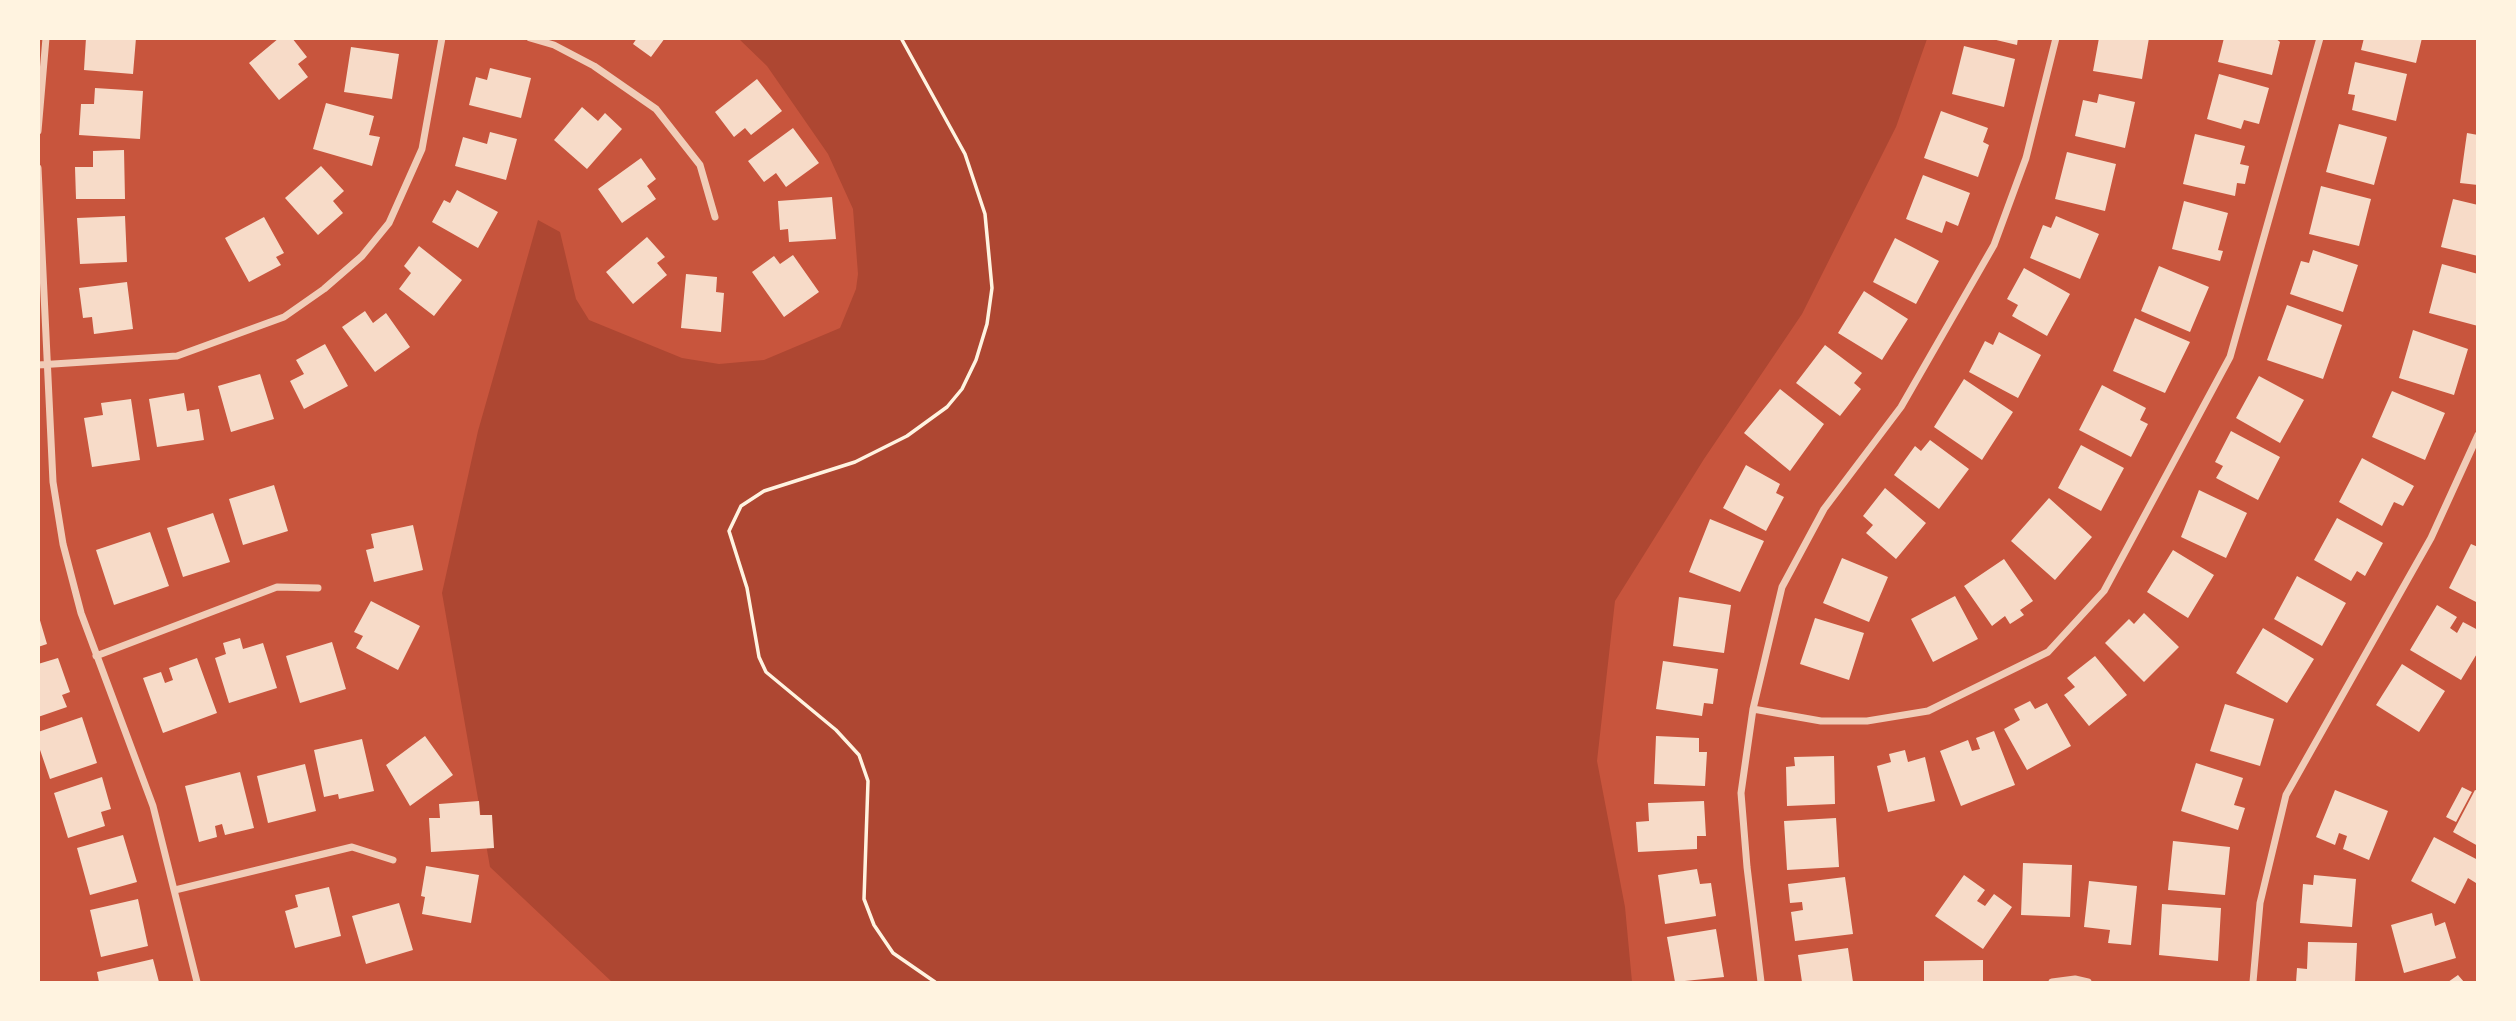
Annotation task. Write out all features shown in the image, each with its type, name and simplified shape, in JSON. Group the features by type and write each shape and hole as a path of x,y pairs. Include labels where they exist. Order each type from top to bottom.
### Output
{"street":[{"path":"38,131 46,38"},
{"path":"38,365 177,356 284,317 324,289 362,256 389,223 422,149 442,38"},
{"path":"530,38 554,45 594,66 656,109 700,165 715,217"},
{"path":"1761,982 1741,793 1753,709 1782,587 1824,509 1901,407 1994,245 2026,158 2056,38"},
{"path":"1753,709 1821,720 1867,721 1928,711 2048,652 2104,591 2230,357 2320,38"},
{"path":"38,167 53,482 63,544 96,656 153,806 197,982"},
{"path":"2253,982 2260,904 2286,795 2431,538 2477,435"},
{"path":"96,656 277,587 318,588"},
{"path":"174,890 352,847 393,860"},
{"path":"2052,982 2075,979 2088,982"}],"path":[{"path":"901,38 965,154 985,214 992,288 987,324 976,360 962,389 947,407 907,436 855,462 764,491 741,506 729,531 747,588 759,657 766,672 836,730 859,755 868,781 864,899 874,926 893,953 936,982"}],"shaded area":[{"path":"739,39 1927,39 1896,127 1802,314 1704,459 1615,601 1597,761 1625,907 1632,982 612,982 490,867 442,593 478,431 538,220 560,232 576,299 589,320 682,358 719,364 764,360 840,328 856,289 858,274 853,209 828,154 767,66"}],"building":[{"path":"86,38 136,38 133,74 84,70"},
{"path":"279,38 292,38 307,57 298,64 308,77 279,100 249,63"},
{"path":"637,38 665,38 651,57 633,44"},
{"path":"1988,38 2018,38 2017,45"},
{"path":"2099,38 2149,38 2142,79 2093,71"},
{"path":"2224,38 2275,38 2280,42 2272,75 2218,62"},
{"path":"2364,38 2422,38 2416,63 2361,50"},
{"path":"1964,46 2015,59 2004,107 1952,94"},
{"path":"351,47 399,54 392,99 344,92"},
{"path":"2355,62 2407,74 2396,121 2352,110 2355,95 2348,94"},
{"path":"490,68 531,78 521,118 469,105 476,77 487,80"},
{"path":"2219,74 2269,88 2259,124 2244,120 2241,129 2207,119"},
{"path":"757,79 782,111 751,135 745,128 734,137 715,112"},
{"path":"95,88 143,91 140,139 79,135 81,104 94,104"},
{"path":"2099,94 2135,102 2125,148 2075,136 2083,100 2097,103"},
{"path":"326,103 374,116 369,135 380,137 372,166 313,149"},
{"path":"582,107 598,121 605,113 622,129 587,169 554,140"},
{"path":"1941,111 1988,128 1983,142 1989,145 1978,177 1924,158"},
{"path":"2339,124 2387,137 2374,185 2326,172"},
{"path":"793,128 819,163 786,187 776,173 764,182 748,161"},
{"path":"490,132 517,139 506,180 455,166 463,137 487,144"},
{"path":"2467,133 2478,135 2478,185 2460,183"},
{"path":"2195,134 2245,146 2240,164 2249,166 2245,184 2237,183 2235,196 2183,184"},
{"path":"124,150 125,199 76,199 75,167 93,167 93,151"},
{"path":"2067,152 2116,164 2105,211 2055,199"},
{"path":"641,158 656,179 647,186 656,199 622,223 598,189"},
{"path":"321,166 344,191 333,201 343,213 318,235 285,198"},
{"path":"1923,175 1970,193 1958,226 1946,221 1942,233 1906,219"},
{"path":"2321,186 2371,199 2359,246 2309,234"},
{"path":"457,190 498,212 478,248 432,222 444,200 450,203"},
{"path":"832,197 836,239 789,242 788,229 780,230 778,201"},
{"path":"2453,199 2478,205 2478,256 2441,247"},
{"path":"2184,201 2228,213 2218,250 2223,251 2220,261 2172,249"},
{"path":"125,216 127,262 80,264 77,218"},
{"path":"2056,216 2099,234 2080,279 2030,258 2043,225 2051,228"},
{"path":"264,217 284,253 276,257 281,265 249,282 225,238"},
{"path":"647,237 665,257 657,263 667,275 633,304 606,272"},
{"path":"1895,238 1939,261 1916,304 1873,282"},
{"path":"419,246 462,280 434,316 399,289 411,273 404,266"},
{"path":"2313,250 2358,265 2343,312 2290,294 2301,261 2309,263"},
{"path":"793,255 819,292 784,317 752,272 774,256 780,264"},
{"path":"2442,264 2478,274 2478,326 2429,313"},
{"path":"2159,266 2209,287 2190,332 2141,311"},
{"path":"2024,268 2070,294 2047,336 2012,316 2018,305 2007,299"},
{"path":"686,274 717,277 716,292 724,293 721,332 681,328"},
{"path":"127,282 133,329 94,334 92,317 83,318 79,288"},
{"path":"1864,291 1908,319 1882,360 1838,333"},
{"path":"2287,305 2342,325 2323,379 2267,360"},
{"path":"365,311 373,323 386,313 410,347 375,372 342,327"},
{"path":"2135,318 2190,342 2165,393 2113,371"},
{"path":"2413,330 2468,349 2454,395 2399,378"},
{"path":"1999,332 2041,355 2018,398 1969,372 1985,341 1993,345"},
{"path":"325,344 348,386 304,409 290,381 304,374 296,360"},
{"path":"1825,345 1862,373 1854,383 1861,389 1840,416 1796,383"},
{"path":"260,374 274,419 231,432 218,386"},
{"path":"2259,376 2304,400 2280,443 2236,418"},
{"path":"1964,379 2013,412 1982,460 1934,427"},
{"path":"2102,385 2146,408 2140,420 2148,424 2131,457 2079,430"},
{"path":"1780,389 1824,424 1790,471 1744,433"},
{"path":"2392,391 2445,413 2425,460 2372,437"},
{"path":"184,393 187,411 199,409 204,440 157,447 149,399"},
{"path":"131,399 140,460 92,467 84,418 103,415 101,403"},
{"path":"2231,431 2280,457 2258,500 2216,478 2223,466 2215,462"},
{"path":"1930,440 1969,469 1939,509 1894,475 1915,446 1921,451"},
{"path":"2081,445 2124,468 2101,511 2058,488"},
{"path":"2362,458 2414,486 2403,506 2394,502 2382,526 2339,502"},
{"path":"1746,465 1780,484 1776,493 1784,497 1766,531 1723,508"},
{"path":"274,485 288,531 243,545 229,499"},
{"path":"1885,488 1926,523 1896,559 1866,533 1873,525 1863,516"},
{"path":"2199,490 2247,513 2226,558 2181,537"},
{"path":"2049,498 2092,537 2055,580 2011,541"},
{"path":"213,513 230,562 183,577 167,528"},
{"path":"2337,518 2383,543 2365,576 2357,571 2351,581 2314,560"},
{"path":"1710,519 1764,541 1740,592 1689,572"},
{"path":"413,525 423,570 374,582 366,550 374,548 371,534"},
{"path":"150,532 169,586 114,605 96,550"},
{"path":"2471,544 2478,547 2478,603 2449,588"},
{"path":"2173,550 2214,575 2188,618 2147,592"},
{"path":"1842,558 1888,577 1869,622 1823,603"},
{"path":"2004,559 2033,601 2020,610 2024,615 2010,624 2005,616 1992,626 1964,586"},
{"path":"2297,576 2346,603 2322,646 2274,619"},
{"path":"1955,596 1978,639 1933,662 1911,619"},
{"path":"1679,597 1731,605 1724,653 1673,646"},
{"path":"371,601 420,626 398,670 356,648 363,636 354,632"},
{"path":"2437,605 2457,617 2450,628 2457,633 2463,622 2478,630 2478,652 2461,680 2410,650"},
{"path":"2144,613 2179,647 2144,682 2105,643 2129,619 2134,624"},
{"path":"38,618 47,644 38,647"},
{"path":"1815,618 1864,633 1849,680 1800,664"},
{"path":"2263,628 2314,659 2287,703 2236,673"},
{"path":"240,638 243,649 263,643 277,688 229,703 215,658 226,654 223,643"},
{"path":"332,642 346,689 300,703 286,656"},
{"path":"2095,656 2127,695 2089,726 2064,695 2075,687 2067,678"},
{"path":"58,658 70,692 62,695 67,707 38,717 38,664"},
{"path":"197,658 217,713 163,733 143,678 161,672 165,683 173,680 169,668"},
{"path":"1663,661 1718,669 1713,704 1704,703 1702,716 1656,709"},
{"path":"2402,664 2445,691 2419,732 2376,705"},
{"path":"2030,701 2035,709 2047,703 2071,746 2027,770 2004,729 2020,720 2014,709"},
{"path":"2225,704 2274,719 2260,766 2210,751"},
{"path":"82,717 97,763 50,779 38,744 38,732"},
{"path":"1994,731 2015,785 1961,806 1940,751 1968,740 1972,751 1980,749 1976,738"},
{"path":"425,736 453,775 410,806 386,765"},
{"path":"1656,736 1699,738 1699,752 1707,752 1705,786 1654,784"},
{"path":"362,739 374,791 339,799 338,794 324,797 314,750"},
{"path":"1905,750 1908,762 1925,757 1935,801 1888,812 1877,766 1891,762 1889,754"},
{"path":"1834,756 1835,804 1787,806 1786,767 1795,766 1794,757"},
{"path":"2196,763 2243,778 2234,805 2245,808 2238,830 2181,811"},
{"path":"305,764 316,811 268,823 257,776"},
{"path":"240,772 254,828 225,835 222,824 215,826 217,837 199,842 185,786"},
{"path":"102,777 111,809 101,812 105,826 68,838 54,793"},
{"path":"2462,787 2472,792 2456,822 2446,817"},
{"path":"2335,790 2388,811 2369,860 2343,849 2347,836 2339,833 2335,845 2316,837"},
{"path":"2475,790 2478,791 2478,846 2453,832"},
{"path":"479,801 480,815 492,815 494,848 431,852 429,818 440,818 439,804"},
{"path":"1704,801 1706,836 1697,836 1697,849 1638,852 1636,822 1649,821 1648,803"},
{"path":"1836,818 1839,867 1787,870 1784,821"},
{"path":"123,835 137,882 90,895 77,848"},
{"path":"2434,837 2478,860 2476,883 2468,878 2455,904 2411,881"},
{"path":"2173,841 2230,847 2225,895 2168,890"},
{"path":"2023,863 2072,865 2070,917 2021,915"},
{"path":"426,866 479,875 471,923 422,914 425,897 421,896"},
{"path":"1697,869 1700,884 1711,883 1716,916 1665,924 1658,875"},
{"path":"1964,875 1985,890 1977,901 1985,906 1994,894 2012,907 1983,949 1935,916"},
{"path":"2314,875 2356,879 2352,927 2300,923 2303,884 2313,885"},
{"path":"1845,877 1853,934 1795,941 1791,912 1803,910 1802,902 1790,903 1788,884"},
{"path":"2089,881 2137,886 2131,945 2108,943 2110,930 2084,927"},
{"path":"329,887 341,936 295,948 285,911 298,907 295,895"},
{"path":"138,899 148,946 101,957 90,910"},
{"path":"399,903 413,950 366,964 352,916"},
{"path":"2162,904 2221,908 2218,961 2159,955"},
{"path":"2432,913 2435,926 2445,922 2456,958 2404,973 2391,925"},
{"path":"1716,929 1724,977 1675,982 1667,937"},
{"path":"2308,942 2357,943 2355,982 2296,982 2297,968 2307,969"},
{"path":"1848,948 1853,982 1802,982 1798,955"},
{"path":"153,959 159,982 99,982 97,972"},
{"path":"1983,960 1983,982 1924,982 1924,961"},
{"path":"2458,975 2464,982 2448,982"}]}
